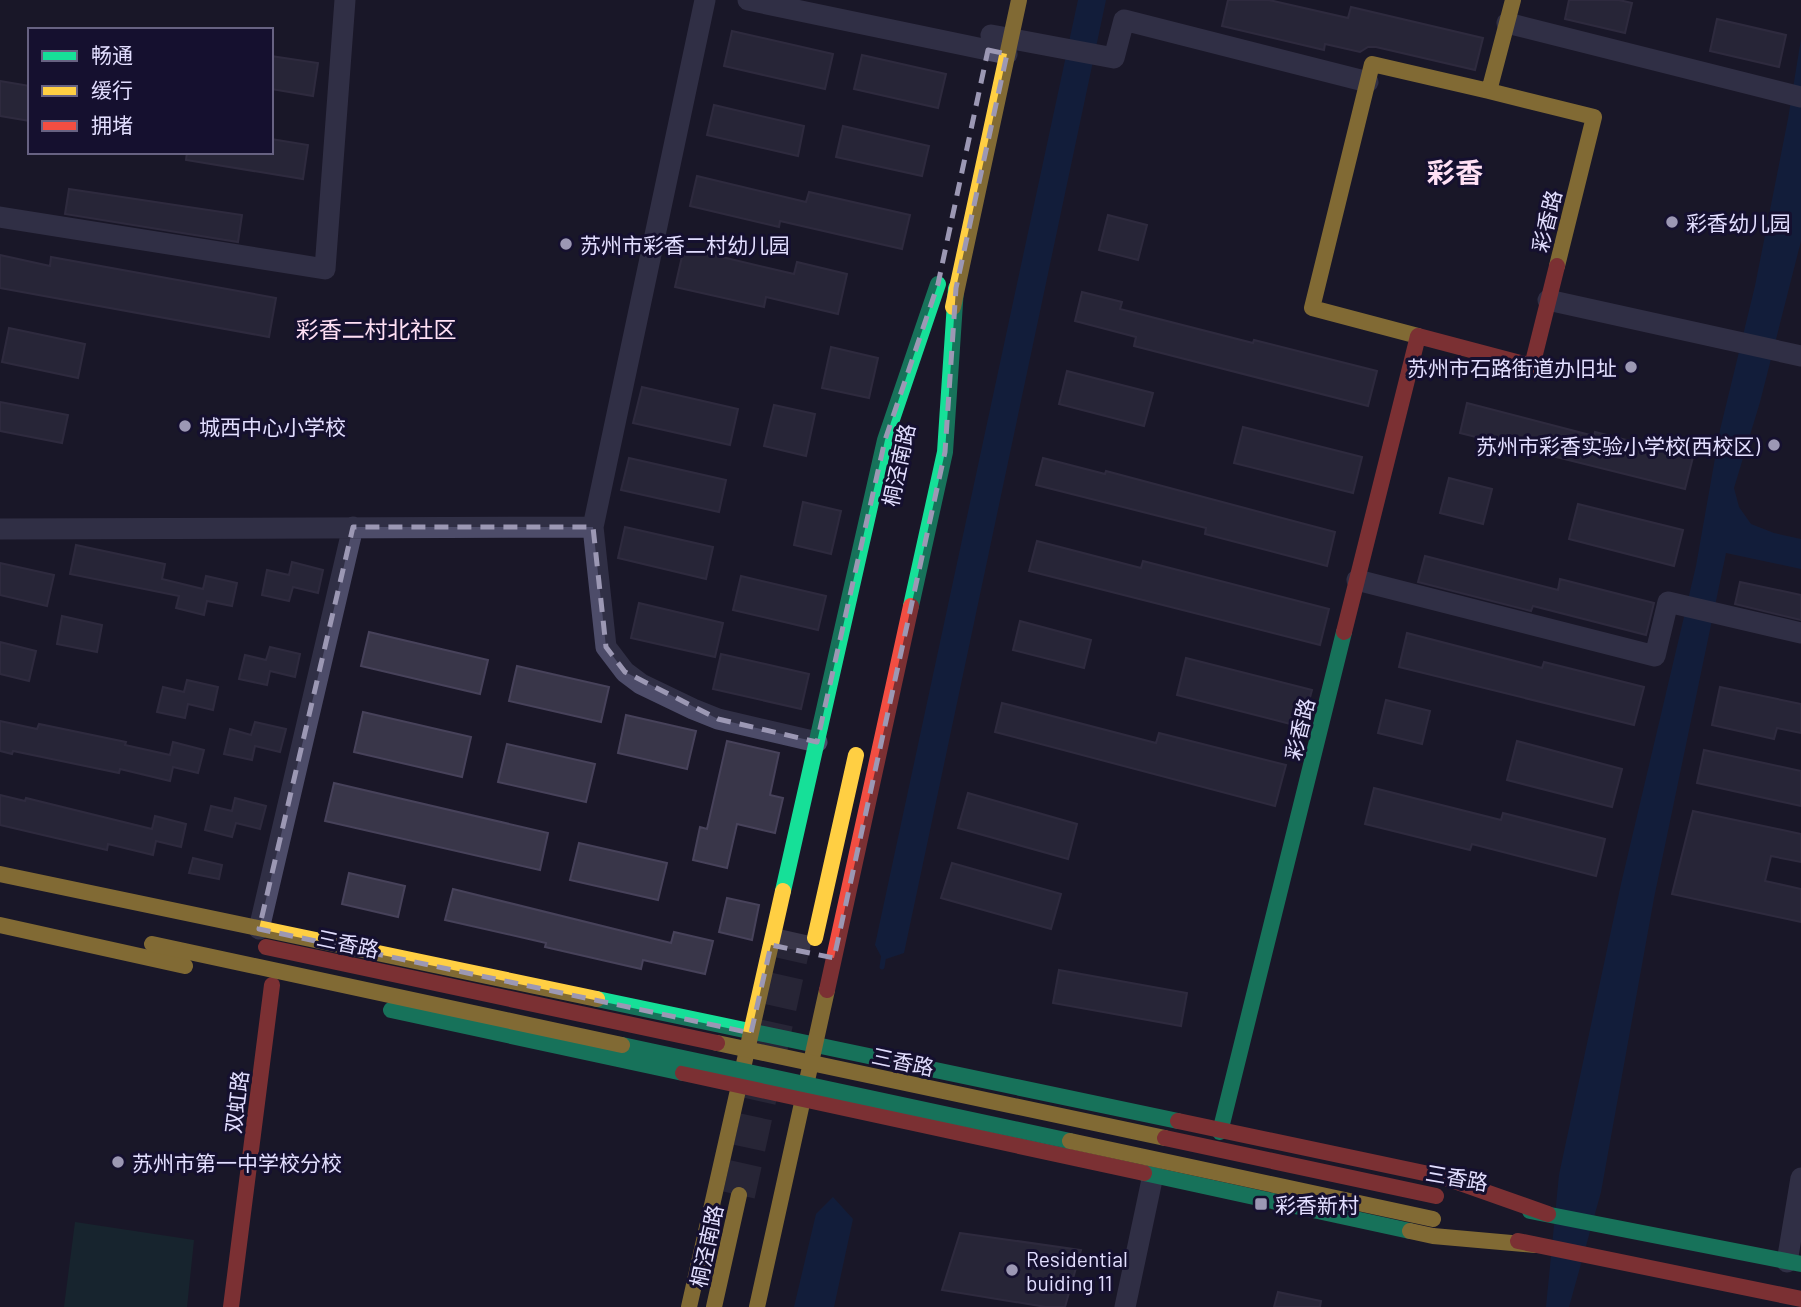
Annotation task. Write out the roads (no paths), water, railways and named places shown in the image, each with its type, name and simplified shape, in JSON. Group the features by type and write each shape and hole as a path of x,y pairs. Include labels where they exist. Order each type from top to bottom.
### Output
{"main road":[{"name":"桐泾南路","path":"931,411 957,288 996,44 1018,0"},
{"path":"1489,91 1513,0"},
{"name":"彩香路","path":"1372,64 1489,91 1594,117 1532,366 1312,308 1372,64"},
{"name":"桐泾南路","path":"817,742 885,440 939,278 909,420"},
{"path":"757,1307 777,1188 803,1100 815,1046 828,957 945,452 957,288"},
{"name":"彩香路","path":"1220,1132 1418,336"},
{"path":"816,938 860,735"},
{"path":"689,1307 751,1033 777,946 817,742"},
{"path":"0,874 255,937 751,1033 1443,1177 1549,1214"},
{"path":"0,880 142,920"},
{"path":"0,922 272,985 1433,1236 1538,1245"},
{"name":"三香路","path":"0,922 152,944 1433,1219 1538,1245 1801,1299"},
{"name":"三香路","path":"255,937 1449,1198 1549,1214 1794,1263"},
{"name":"双虹路","path":"231,1307 272,985"},
{"name":"桐泾南路","path":"714,1307 742,1188 719,1175"}],"street":[{"path":"0,217 325,269 345,0"},
{"path":"705,0 593,527 606,647 625,672 664,696 719,719 817,742"},
{"path":"748,0 996,44 1062,48 1114,58 1125,20 1368,82"},
{"path":"1507,23 1794,95"},
{"path":"1548,300 1801,356"},
{"path":"255,937 353,527"},
{"path":"0,529 593,527"},
{"path":"1357,580 1655,656 1668,602 1801,634"},
{"path":"1125,1307 1153,1175"},
{"path":"1794,1263 1801,1178"}],"water":[{"path":"1078,0 1106,0 904,953 883,960 875,945"},
{"path":"1801,39 1801,241 1760,402 1734,488 1739,507 1751,524 1801,539 1801,569 1726,553 1654,898 1601,1192 1569,1307 1546,1307 1559,1175 1621,884 1696,566 1720,430 1755,286"},
{"path":"833,1197 853,1219 834,1307 794,1307 816,1214"}],"waterway":[{"path":"882,967 884,954"}],"tunnel":[{"path":"739,1195 797,933"}],"place":[{"name":"彩香幼儿园","path":"1672,222"},
{"name":"苏州市彩香二村幼儿园","path":"566,244"},
{"name":"苏州市石路街道办旧址","path":"1631,367"},
{"name":"城西中心小学校","path":"185,426"},
{"name":"苏州市彩香实验小学校(西校区)","path":"1774,445"},
{"name":"苏州市第一中学校分校","path":"118,1162"},
{"name":"彩香新村","path":"1261,1204"},
{"name":"Residential buiding 11","path":"1012,1270"}],"district":[{"name":"彩香","path":"1455,172"},
{"name":"彩香二村北社区","path":"376,329"}]}
